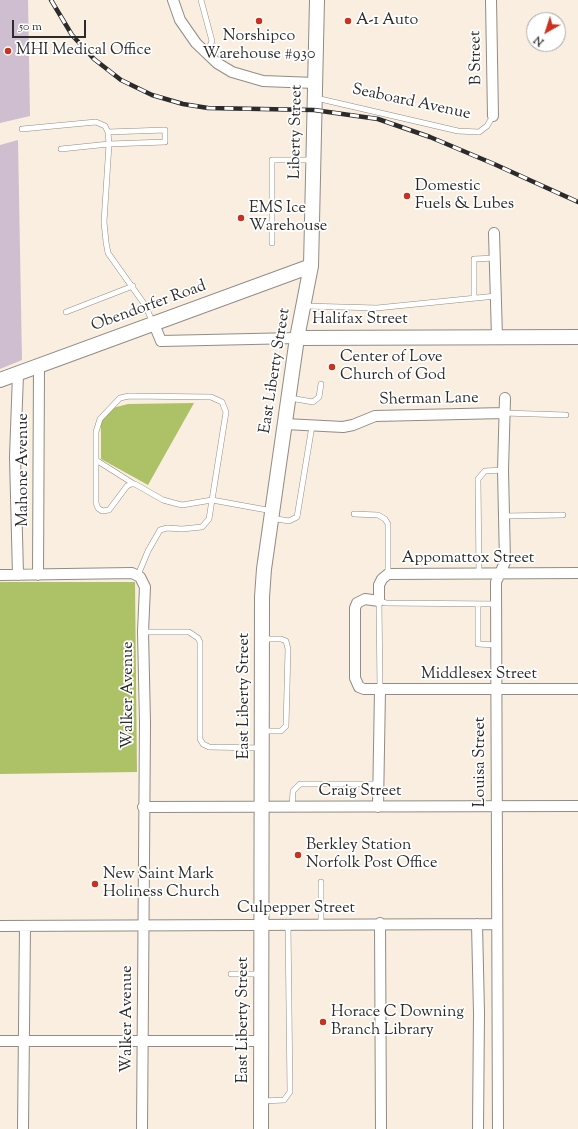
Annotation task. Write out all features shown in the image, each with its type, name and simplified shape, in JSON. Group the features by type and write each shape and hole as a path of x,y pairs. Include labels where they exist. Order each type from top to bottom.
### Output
{"main road":[{"name":"Liberty Street","path":"311,266 317,0"},
{"name":"East Liberty Street","path":"261,1129 260,974 262,639 264,569 297,338 311,266"},
{"name":"Obendorfer Road","path":"0,380 311,266"},
{"name":"Halifax Street","path":"297,338 578,337"}],"street":[{"path":"173,0 186,31 207,54 232,72 263,81 315,83"},
{"name":"B Street","path":"491,0 493,116"},
{"path":"494,233 497,337"},
{"name":"Halifax Street","path":"154,324 161,341 297,338"},
{"name":"Mahone Avenue","path":"38,574 39,366"},
{"name":"Mahone Avenue","path":"18,374 15,457 18,506 18,575"},
{"name":"Louisa Street","path":"498,1129 496,582 505,562 503,470 505,398"},
{"name":"Sherman Lane","path":"285,424 343,427 353,425 374,416 504,413"},
{"path":"0,575 132,573 138,575"},
{"name":"Appomattox Street","path":"379,601 380,585 382,579 388,574 578,573"},
{"name":"Walker Avenue","path":"138,575 144,581 145,587 143,632 145,723 143,807 144,924 142,1129"},
{"name":"Middlesex Street","path":"379,601 365,598 358,603 355,608 355,678 359,687 364,689 380,690 578,689"},
{"path":"378,807 380,690"},
{"name":"Craig Street","path":"143,807 262,808 578,806"},
{"path":"380,923 380,1129"},
{"name":"Culpepper Street","path":"0,926 380,923 497,924"},
{"path":"477,924 479,1036 478,1129"},
{"path":"23,1129 25,926"},
{"path":"479,1036 498,1037"},
{"path":"0,1041 261,1041"}],"lane":[{"path":"201,0 212,41 207,54"},
{"name":"Seaboard Avenue","path":"314,98 458,131 479,132 488,126 493,116"},
{"path":"22,130 96,122 102,123 108,132 109,144 104,222 106,242 111,257 133,286 145,305 154,324"},
{"path":"61,149 109,144 165,142 165,130 108,132"},
{"path":"272,243 272,160 313,160"},
{"path":"474,298 474,259 495,258"},
{"path":"66,312 133,286"},
{"path":"303,306 377,308 496,296"},
{"path":"289,398 313,402 319,397 321,384"},
{"path":"135,484 127,486 112,507 106,512 102,511 96,504 96,432 100,419 120,398 129,396 211,397 217,398 225,406 226,412 209,519 202,527 182,529 167,528 160,530 148,551 138,575"},
{"path":"504,413 566,415"},
{"path":"96,457 135,484 163,500 182,505 212,500 267,510 277,519 289,521 297,516 312,426"},
{"path":"479,573 478,479 485,471 503,470"},
{"path":"354,514 378,515 385,519 388,524 388,574"},
{"path":"504,516 563,515"},
{"path":"380,690 379,601 386,603 496,604"},
{"path":"478,604 478,644 496,645"},
{"path":"143,632 189,632 198,638 200,642 200,739 203,744 209,747 262,748"},
{"path":"262,639 281,639 286,641 288,649 286,726 281,731 262,731"},
{"path":"292,807 293,791 300,784 379,784"},
{"path":"321,882 321,924"},
{"path":"262,1101 284,1100 290,1092 288,924"},
{"path":"231,974 260,974"}],"shaded area":[{"path":"0,0 28,0 30,116 0,123"},
{"path":"18,140 22,360 0,369 0,145"}],"green space":[{"path":"194,403 148,485 101,459 101,415 105,410 128,404"},
{"path":"0,582 135,582 137,772 0,774"}],"railway":[{"path":"51,0 72,35 94,59 121,80 152,95 183,104 208,108 314,110 378,119 430,137 578,202"}],"place":[{"name":"Norshipco Warehouse #930","path":"259,21"},
{"name":"A-1 Auto","path":"348,21"},
{"name":"MHI Medical Office","path":"8,51"},
{"name":"Domestic Fuels & Lubes","path":"407,196"},
{"name":"EMS Ice Warehouse","path":"241,218"},
{"name":"Center of Love Church of God","path":"332,367"},
{"name":"Berkley Station Norfolk Post Office","path":"298,855"},
{"name":"New Saint Mark Holiness Church","path":"95,884"},
{"name":"Horace C Downing Branch Library","path":"323,1022"}]}
